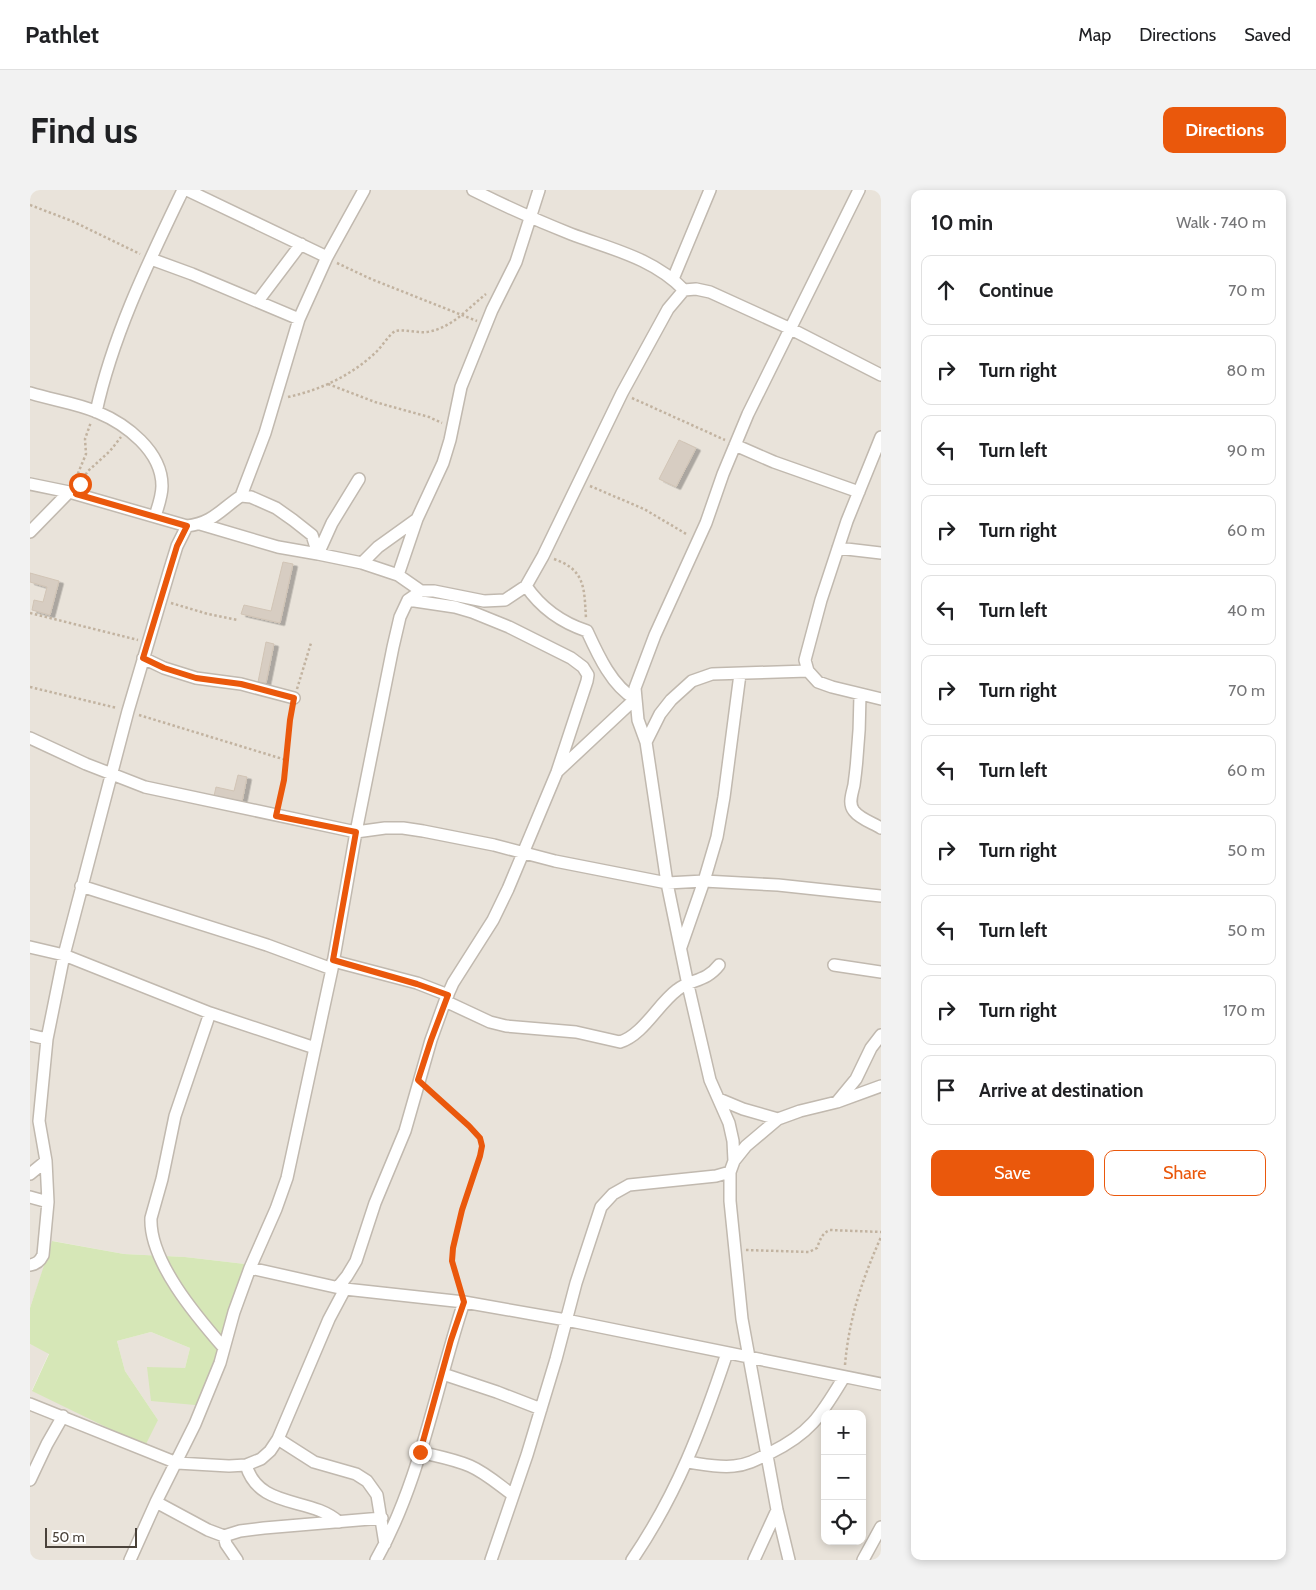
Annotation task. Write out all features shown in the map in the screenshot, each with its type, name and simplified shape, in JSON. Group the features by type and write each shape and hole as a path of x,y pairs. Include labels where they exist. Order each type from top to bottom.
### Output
{"street":[{"path":"96,412 109,361 151,259 183,190"},
{"path":"187,190 326,257"},
{"path":"30,484 73,493 187,526 200,524 215,517 241,496 256,460 300,320 326,257 364,190"},
{"path":"473,190 530,217 653,265 673,279 684,290"},
{"path":"398,575 417,519 443,463 461,387 485,325 516,262 539,190"},
{"path":"673,279 710,190"},
{"path":"789,1560 777,1510 742,1319 730,1201 730,1172 734,1160 733,1141 719,1099 710,1080 688,985 667,883 646,742 638,720 635,688 655,635 715,503 723,474 748,414 859,190"},
{"path":"258,301 301,244"},
{"path":"151,259 258,301 300,320"},
{"path":"130,1560 156,1502 195,1424 224,1348 234,1312 250,1268 276,1209 287,1178 333,965 356,832 393,647 400,617 408,600 421,591 434,591 484,601 505,600 526,586 543,556 622,393 668,309 684,290 696,289 710,292 791,329 881,375"},
{"path":"30,394 96,412 129,430 153,456 160,470 162,486 156,516"},
{"path":"881,437 858,492 838,548 805,660 808,671 818,682 881,699"},
{"path":"735,445 774,462 858,492"},
{"path":"318,554 336,515 359,479"},
{"path":"30,532 73,493"},
{"path":"241,496 251,497 276,508 293,520 312,536 318,554"},
{"path":"362,563 378,546 417,519"},
{"path":"200,524 278,547 362,563 398,575 421,591"},
{"path":"30,1265 35,1264 43,1255 48,1202 46,1161 39,1121 47,1039 64,955 147,642 177,546 187,526"},
{"path":"838,548 881,553"},
{"path":"526,586 534,599 546,609 569,625 588,631 603,666 622,690 635,699"},
{"path":"30,1404 177,1462 229,1466 246,1465 261,1459 270,1451 278,1439 341,1288 356,1261 375,1203 405,1131 418,1080 446,998 493,920 508,889 557,772 588,675 583,667 571,658 509,627 472,612 408,600"},
{"path":"143,658 164,668 196,678 241,684 294,698"},
{"path":"646,742 660,714 671,700 692,681 712,674 808,671"},
{"path":"680,948 704,881 717,837 740,674"},
{"path":"860,694 860,730 850,803 853,811 859,816 881,828"},
{"path":"557,772 635,699"},
{"path":"30,738 145,787 356,832 385,828 403,828 494,845 555,861 667,883 704,881 803,887 881,896"},
{"path":"81,886 333,965 417,984 490,1022 506,1026 576,1032 620,1042 636,1033 678,989 708,976 719,964"},
{"path":"30,946 64,955 210,1013 315,1048"},
{"path":"834,965 881,972"},
{"path":"210,1013 174,1116 168,1152 151,1218 151,1226 157,1250 176,1285 188,1304 224,1348"},
{"path":"30,1035 47,1039"},
{"path":"837,1102 856,1079 871,1048 881,1035"},
{"path":"734,1160 746,1146 778,1119 800,1111 837,1102 881,1086"},
{"path":"719,1099 743,1109 778,1119"},
{"path":"30,1174 46,1161"},
{"path":"491,1560 527,1455 601,1207 613,1194 629,1185 716,1176 730,1172"},
{"path":"30,1197 48,1202"},
{"path":"250,1268 341,1288 464,1302 566,1320 881,1384"},
{"path":"376,1560 400,1513 464,1302"},
{"path":"632,1560 656,1524 687,1462 727,1353"},
{"path":"442,1374 541,1409"},
{"path":"687,1462 732,1467 748,1464 790,1443 817,1420 844,1377"},
{"path":"30,1480 63,1416"},
{"path":"278,1439 314,1462 356,1474 367,1481 377,1495 385,1545"},
{"path":"420,1452 445,1457 470,1466 491,1478 513,1495"},
{"path":"246,1465 253,1482 269,1495 327,1513 339,1522"},
{"path":"156,1502 208,1530 224,1536 240,1531 264,1528 382,1518"},
{"path":"754,1560 777,1510"},
{"path":"865,1559 881,1527"},
{"path":"224,1536 226,1544 237,1560"}],"path":[{"path":"30,205 72,221 151,259"},
{"path":"326,257 365,276 485,325"},
{"path":"275,400 310,392 328,384 370,358 395,331 428,332 446,326 463,315 489,292 504,285"},
{"path":"328,384 375,402 429,417 452,429"},
{"path":"622,393 735,445"},
{"path":"73,493 86,454 86,434 96,412"},
{"path":"73,493 88,471 129,430"},
{"path":"579,482 644,509 698,541"},
{"path":"543,556 562,562 575,570 586,596 588,631"},
{"path":"160,600 208,614 238,620"},
{"path":"30,613 147,642"},
{"path":"276,816 284,780 294,698 311,643"},
{"path":"30,687 128,711 286,760"},
{"path":"418,1080 469,1126 480,1138 482,1146 462,1210 453,1248 452,1261 464,1302"},
{"path":"735,1250 809,1252 817,1248 822,1236 830,1230 881,1232"},
{"path":"844,1377 852,1315 865,1276 881,1238"}],"shaded area":[{"path":"30,190 881,190 881,1560 30,1560 30,1344 49,1353 32,1390 158,1420 125,1371 117,1341 151,1332 190,1348 185,1368 206,1406 245,1264 185,1257 124,1254 53,1241 30,1308"}],"green space":[{"path":"52,1241 124,1254 185,1257 245,1264 206,1406 151,1401 147,1367 185,1368 190,1348 151,1332 117,1341 125,1371 158,1420 145,1446 32,1391 49,1354 30,1344 30,1308"}],"building":[{"path":"679,440 696,448 676,487 659,479"},
{"path":"283,562 293,564 280,623 241,614 244,605 271,611"},
{"path":"30,573 59,581 50,615 32,610 34,600 43,602 47,587 30,582"},
{"path":"266,642 274,644 266,683 258,682"},
{"path":"238,775 247,777 242,802 214,796 216,787 234,791"}],"route":[{"path":"80,484 76,494 187,526 177,546 143,658 164,668 196,678 241,684 294,698 284,780 276,816 356,832 333,960 448,995 418,1080 469,1126 480,1138 482,1146 462,1210 453,1248 452,1261 464,1302 451,1340 420,1452"}]}
